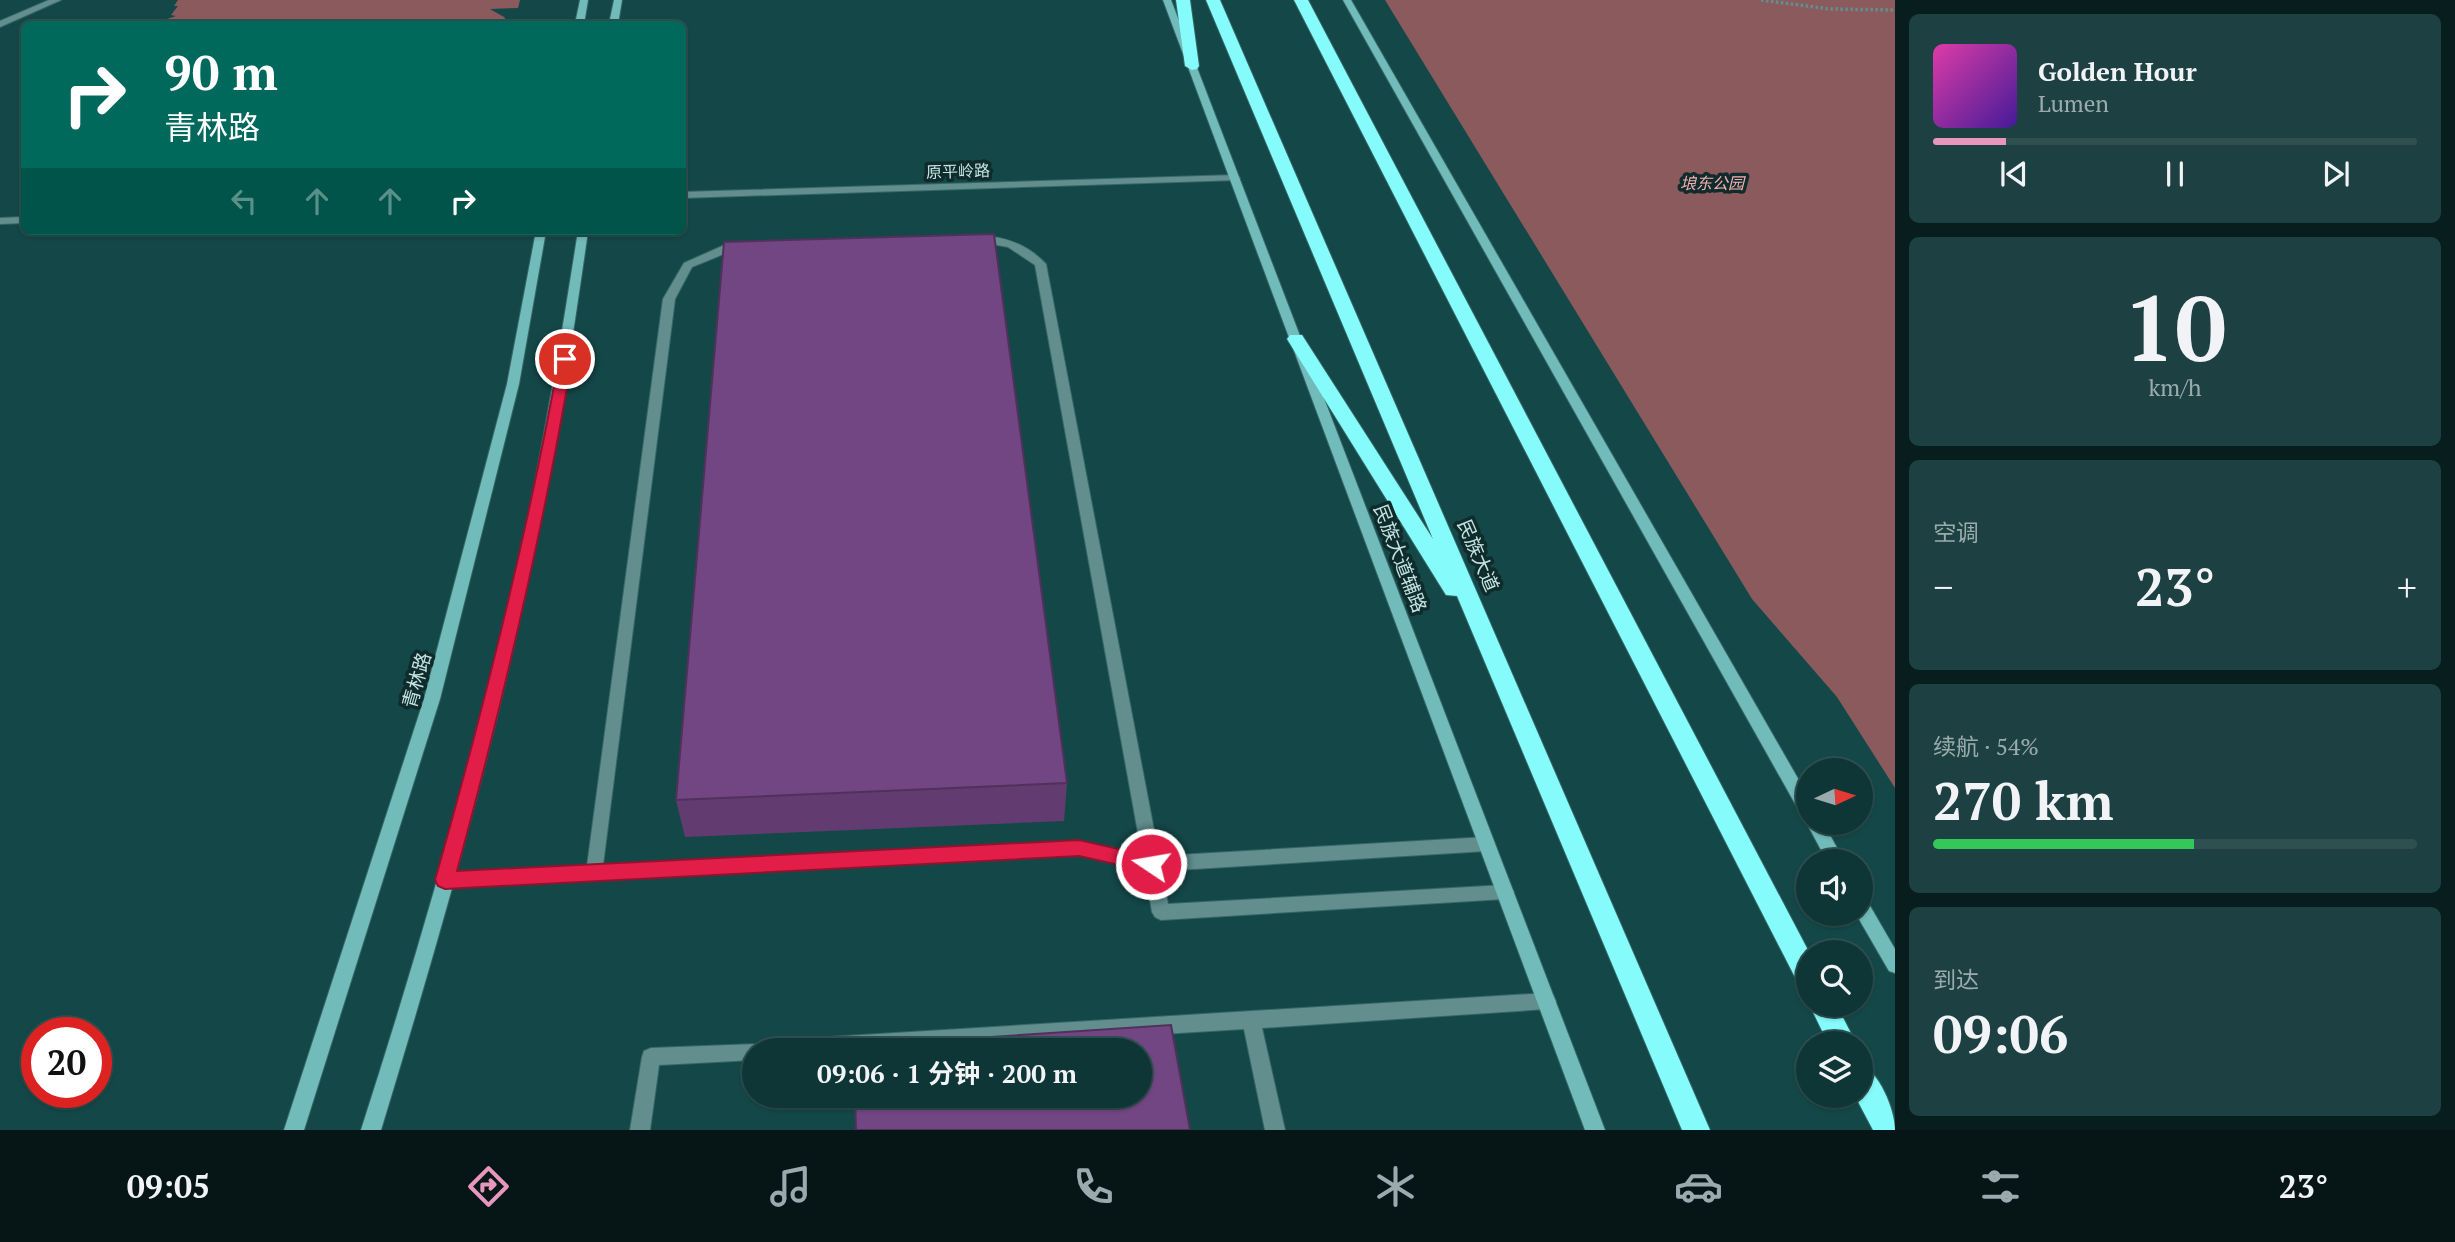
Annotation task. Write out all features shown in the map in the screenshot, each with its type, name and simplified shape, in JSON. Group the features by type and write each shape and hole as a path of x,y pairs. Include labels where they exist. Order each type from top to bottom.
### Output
{"highway":[{"path":"1183,0 1192,66"},
{"name":"民族大道","path":"1213,0 1696,1130"},
{"path":"1301,0 1796,953"},
{"path":"1296,339 1488,642"},
{"path":"1873,1102 1888,1130"}],"street":[{"path":"0,24 57,0"},
{"path":"580,21 584,0"},
{"path":"614,21 618,0"},
{"name":"民族大道辅路","path":"1167,0 1595,1130"},
{"path":"1347,0 1796,790"},
{"name":"原平岭路","path":"686,194 1235,178"},
{"path":"0,221 21,220"},
{"name":"青林路","path":"294,1130 312,1081 432,699 513,384 540,235"},
{"path":"371,1130 445,880 493,704 552,439 582,235"},
{"path":"964,240 991,239 1020,246 1040,264 1161,912 1505,892"},
{"path":"594,873 669,299 688,265 733,245 760,245"},
{"path":"445,880 1079,848 1151,864 1487,844"},
{"path":"1873,926 1895,965"},
{"path":"958,1038 1546,1001"},
{"path":"1251,1020 1275,1130"},
{"path":"640,1130 651,1057 742,1052"}],"path":[{"path":"1761,0 1830,9 1895,10"}],"green space":[{"path":"178,0 520,0 518,8 490,9 507,21 161,21 176,16 171,15 178,6 174,6"},
{"name":"埌东公园","path":"1385,0 1895,0 1895,788 1837,697 1752,599"}],"building":[{"path":"994,234 1067,783 676,800 724,242"},
{"path":"1171,1025 1190,1130 856,1130 855,1108 1152,1108 1152,1038 975,1038"}],"route":[{"path":"565,359 549,452 493,704 445,880 1079,848 1151,864"}]}
